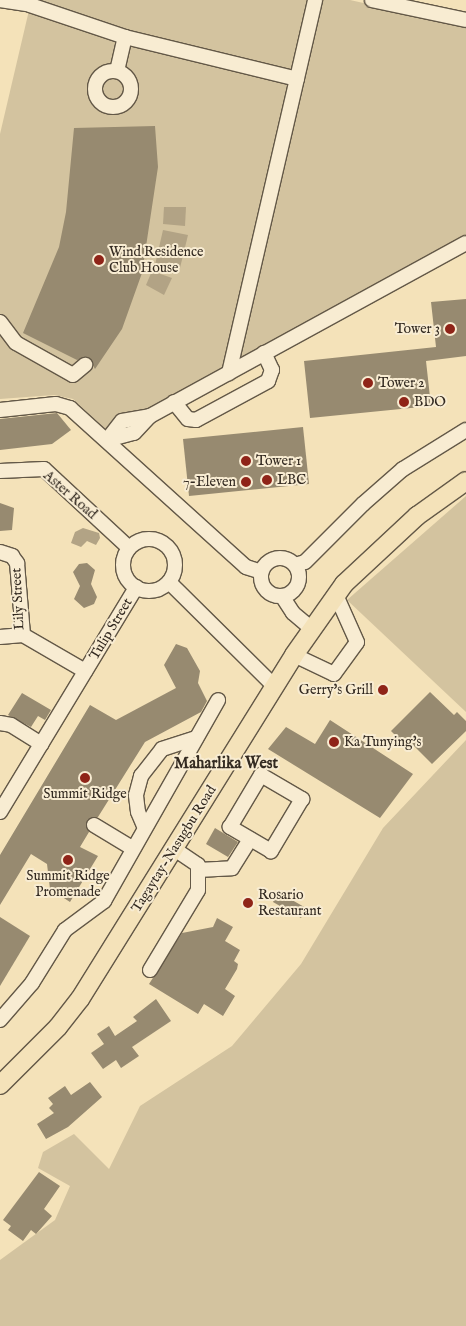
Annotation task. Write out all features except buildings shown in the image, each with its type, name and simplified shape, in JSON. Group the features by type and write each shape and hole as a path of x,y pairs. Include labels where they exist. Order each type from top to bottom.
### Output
{"main road":[{"name":"Tagaytay-Nasugbu Road","path":"0,1085 58,1027 77,1004 311,628 336,595 376,551 442,496 466,482"}],"street":[{"path":"0,0 30,5 125,36 297,79"},
{"path":"229,373 315,0"},
{"path":"372,0 466,20"},
{"path":"117,71 125,36"},
{"path":"107,440 122,421 150,416 466,243"},
{"path":"0,322 16,343 73,375 85,365"},
{"path":"174,402 188,419 196,420 252,390 271,376 272,370 264,353"},
{"path":"0,410 56,404 70,408 246,567 262,572"},
{"path":"295,565 305,562 363,504 403,470 466,430"},
{"name":"Aster Road","path":"0,471 44,469 129,548"},
{"path":"145,540 162,543 169,549 174,565 169,582 153,590 136,587 123,570 129,548 145,540"},
{"name":"Lily Street","path":"0,552 12,556 17,563 23,635 0,637"},
{"path":"262,572 273,559 285,558 295,565 299,576 296,587 282,596"},
{"path":"262,572 266,589 282,596 293,613 311,628"},
{"path":"169,582 275,687"},
{"name":"Tulip Street","path":"0,812 136,587"},
{"path":"294,655 334,674 357,642 336,595"},
{"name":"Tulip Street","path":"23,635 85,671"},
{"path":"0,1020 32,984 65,930 104,901 144,826 218,700"},
{"path":"0,723 11,725 41,744"},
{"path":"144,826 138,812 136,795 141,776 162,749 196,738"},
{"path":"261,775 302,799 271,852 250,839 230,827 261,775"},
{"path":"94,825 132,848"},
{"path":"198,870 232,868 250,839"},
{"path":"150,970 198,890 198,865 174,849"}],"shaded area":[{"path":"6,0 350,0 466,26 466,243 159,411 107,430 73,399 54,395 0,399 0,134 30,6"},
{"path":"164,207 186,207 185,226 163,224"},
{"path":"163,230 188,235 179,272 155,265"},
{"path":"152,271 172,278 164,295 146,285"},
{"path":"466,496 466,712 347,600"},
{"path":"83,528 99,533 100,538 96,545 87,541 81,547 71,543 75,532"},
{"path":"466,740 466,1326 0,1326 0,1260 55,1220 70,1186 38,1168 43,1152 74,1134 109,1169 140,1106 232,1046 301,964 383,828"}],"place":[{"name":"Wind Residence Club House","path":"99,260"},
{"name":"Tower 3","path":"450,329"},
{"name":"Tower 2","path":"368,383"},
{"name":"BDO","path":"404,402"},
{"name":"Tower 1","path":"246,461"},
{"name":"LBC","path":"267,480"},
{"name":"7-Eleven","path":"246,482"},
{"name":"Gerry's Grill","path":"383,690"},
{"name":"Ka Tunying's","path":"334,742"},
{"name":"Summit Ridge","path":"85,778"},
{"name":"Summit Ridge Promenade","path":"68,860"},
{"name":"Rosario Restaurant","path":"248,903"}],"district":[{"name":"Maharlika West","path":"226,764"}]}
